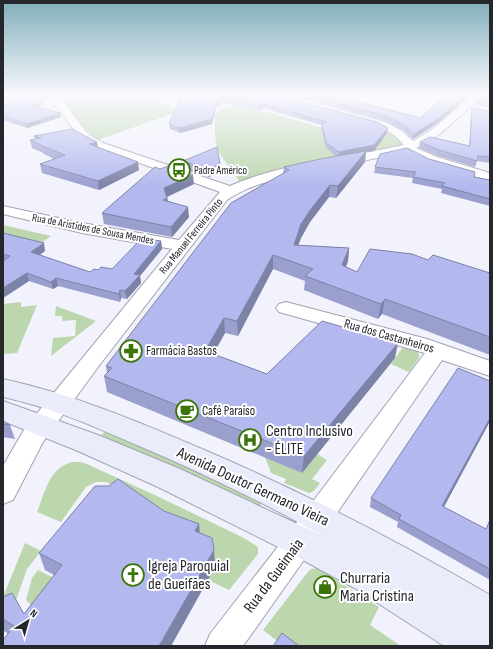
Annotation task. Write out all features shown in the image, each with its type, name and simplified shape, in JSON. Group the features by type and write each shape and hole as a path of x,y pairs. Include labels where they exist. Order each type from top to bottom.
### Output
{"main road":[{"name":"Avenida Doutor Germano Vieira","path":"3,388 51,414"},
{"name":"Avenida Doutor Germano Vieira","path":"3,411 51,414 109,421 200,460 276,495 309,529 368,577 478,646"},
{"name":"Avenida Doutor Germano Vieira","path":"309,529 419,572 490,615"}],"street":[{"path":"77,126 84,136 99,145 230,191"},
{"path":"385,126 398,133 408,146 433,160 490,177"},
{"name":"Rua Manuel Ferreira Pinto","path":"3,492 21,457 51,414 93,358 222,197 230,191 254,181 322,165 382,154 408,146 422,141 443,126"},
{"name":"Rua de Aristides de Sousa Mendes","path":"3,210 82,228 183,246"},
{"name":"Rua dos Castanheiros","path":"286,308 385,334 438,350 490,369"},
{"name":"Rua da Gueimaia","path":"222,646 309,529 438,350"}],"green space":[{"path":"83,126 137,126 98,140"},
{"path":"215,126 376,126 393,133 403,143 400,147 372,155 366,150 379,147 371,143 340,159 240,182 217,150"},
{"path":"3,225 51,236 3,270"},
{"path":"21,302 21,307 37,305 17,353 3,354 3,304"},
{"path":"56,306 96,321 51,356 53,338 75,336 76,320 62,321 62,316 55,316"},
{"path":"404,346 416,350 419,354 419,358 409,372 391,364"},
{"path":"106,430 264,500 258,509 100,437"},
{"path":"317,454 327,460 312,479 320,483 314,491 309,493 284,483 286,479 271,473 265,457 302,473"},
{"path":"72,462 87,464 244,538 258,547 258,554 229,590 208,580 126,492 106,482 96,482 86,487 61,522 37,512 53,475 64,465"},
{"path":"25,543 41,551 27,569 14,606 3,597"},
{"path":"317,568 379,607 370,625 401,646 284,646 263,630 307,573 311,569"},
{"path":"38,570 64,583 40,614 26,600 32,578"}],"building":[{"path":"323,126 385,126 388,128 374,145 339,152 326,143"},
{"path":"405,126 426,126 414,134"},
{"path":"471,126 490,126 490,157 478,156 477,161 439,150 420,142 430,137 470,146"},
{"path":"72,129 97,142 89,144 138,162 98,181 40,164 65,155 30,140 41,138 34,136"},
{"path":"217,147 220,164 209,169 183,161"},
{"path":"407,148 429,159 475,172 474,177 490,180 490,199 442,186 445,183 413,177 416,172 375,167 380,154"},
{"path":"366,151 338,186 330,185 311,209 301,224 294,245 349,248 342,265 357,272 370,249 412,254 428,260 433,255 490,273 490,337 385,299 381,304 305,276 313,269 273,255 237,321 224,318 205,351 267,374 322,321 343,327 347,323 398,343 304,456 104,376 112,368 106,366 231,203 289,170 284,167"},
{"path":"168,166 193,175 164,188 167,198 163,200 188,207 171,227 102,213 155,167 160,169"},
{"path":"3,233 44,243 31,252 90,272 94,269 98,270 101,267 112,269 142,238 161,241 134,274 140,275 125,291 120,290 119,294 56,278 51,282 27,273 3,288 3,261 10,256 3,254"},
{"path":"458,368 490,381 490,418 442,506 486,529 490,520 490,569 399,519 401,515 371,498"},
{"path":"3,421 10,425 3,424"},
{"name":"Igreja Paroquial de Gueifães","path":"118,479 164,511 199,524 195,531 212,538 214,550 159,646 3,646 3,640 14,626 3,619 3,597 12,593 24,614 62,565 39,553 95,486 109,486"},
{"path":"282,633 299,646 273,646"}],"place":[{"name":"Padre Américo","path":"179,170"},
{"name":"Farmácia Bastos","path":"131,351"},
{"name":"Café Paraíso","path":"187,411"},
{"name":"Centro Inclusivo - ÉLITE","path":"250,440"},
{"name":"Igreja Paroquial de Gueifães","path":"133,575"},
{"name":"Churraria Maria Cristina","path":"325,587"}]}
